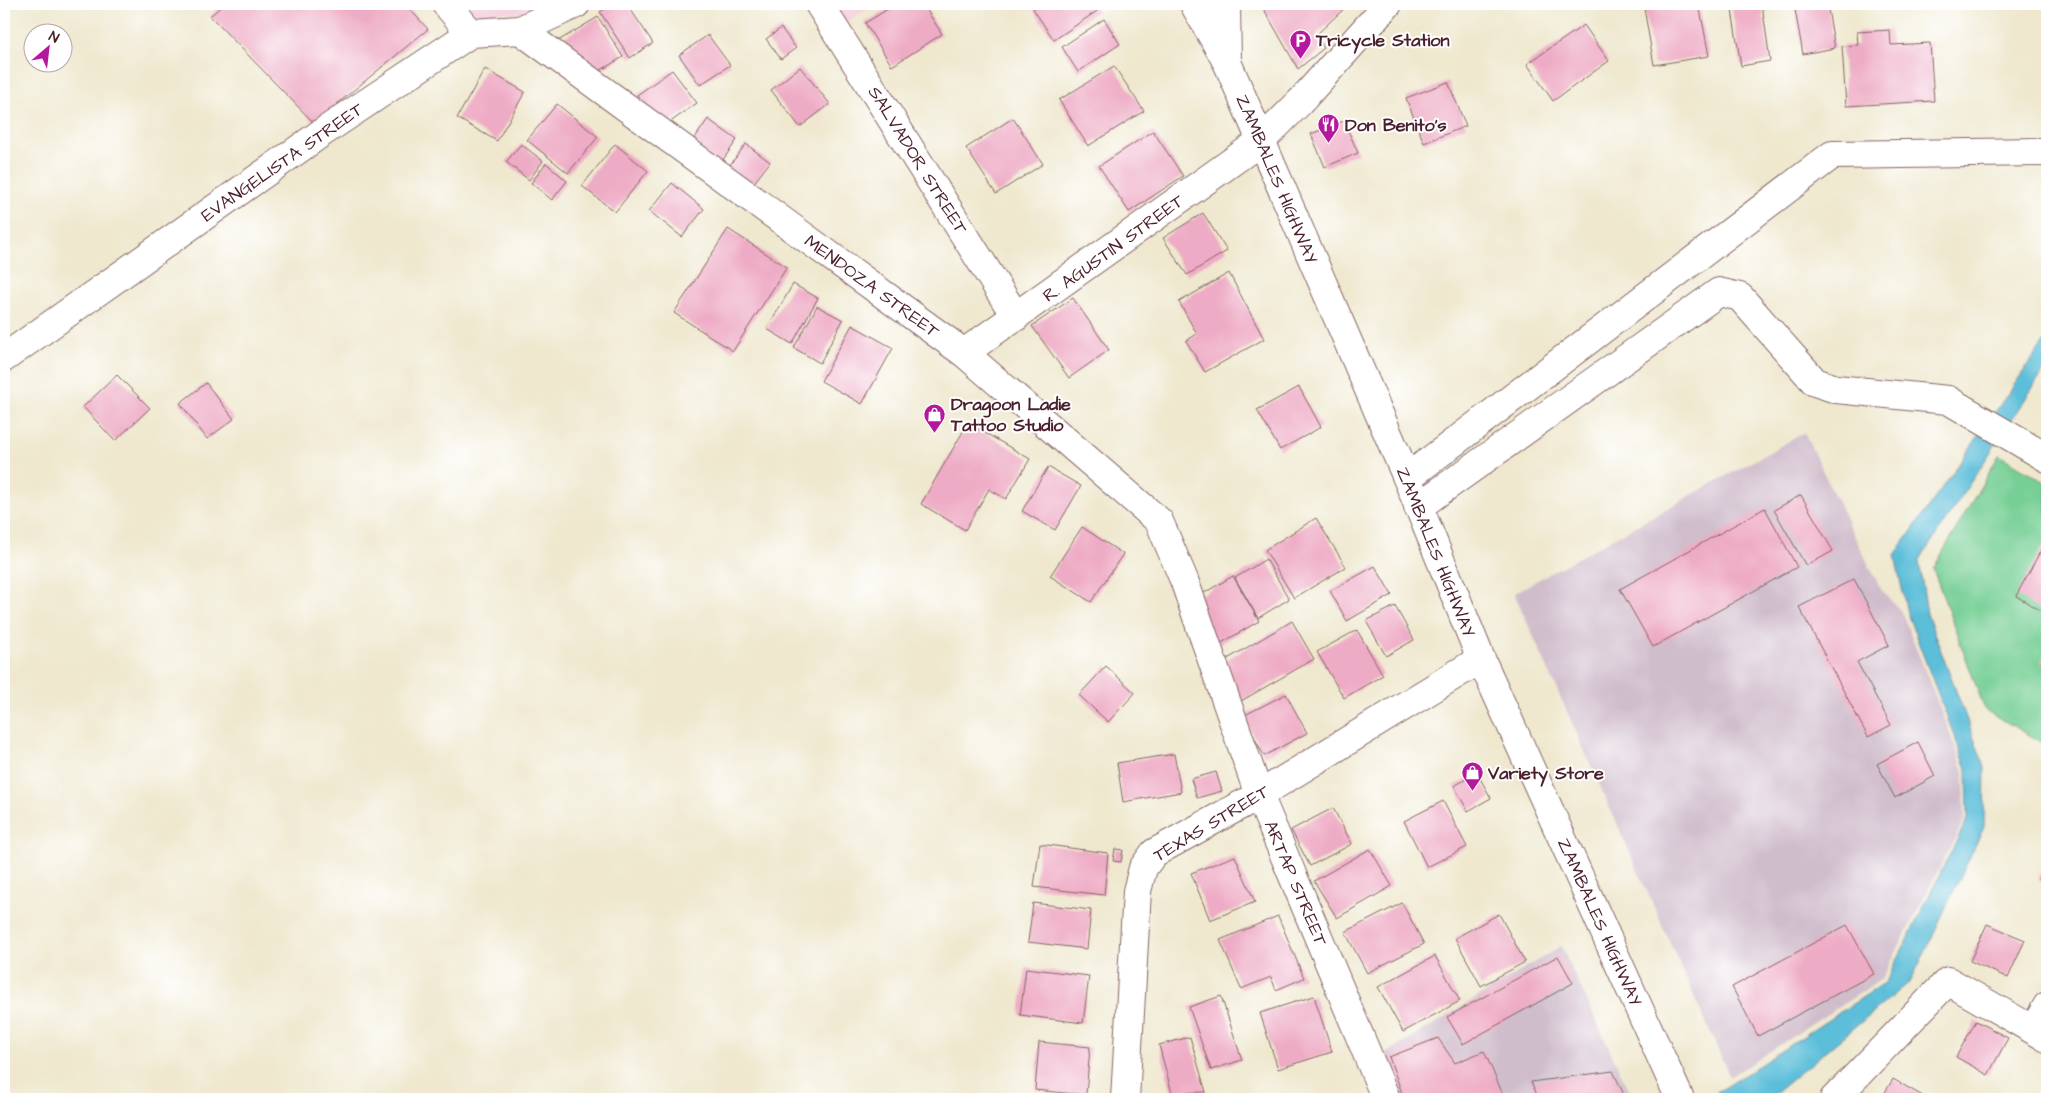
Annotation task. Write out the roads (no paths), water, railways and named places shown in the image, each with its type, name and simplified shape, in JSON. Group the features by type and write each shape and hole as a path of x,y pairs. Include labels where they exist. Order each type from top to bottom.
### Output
{"street":[{"path":"446,4 471,33 520,30 576,4"},
{"name":"SALVADOR STREET","path":"819,4 1016,317"},
{"name":"ZAMBALES HIGHWAY","path":"1194,4 1227,62 1407,478 1480,659 1680,1099"},
{"path":"1226,4 1227,62"},
{"name":"R. AGUSTIN STREET","path":"964,352 1016,317 1261,141 1300,102 1388,4"},
{"name":"MENDOZA STREET","path":"520,30 964,352 1159,521 1184,580"},
{"name":"EVANGELISTA STREET","path":"4,358 320,134 471,33"},
{"path":"1407,478 1832,155 2047,152"},
{"path":"1418,507 1719,292 1740,297 1815,382 1836,389 1948,400 2039,453"},
{"name":"ARTAP STREET","path":"1184,580 1259,795 1386,1099"},
{"name":"TEXAS STREET","path":"1125,1099 1138,891 1142,868 1154,852 1259,795 1480,659"},
{"path":"1834,1099 1948,981 2040,1034 2047,1006"}],"water":[{"path":"2047,338 2047,366 1919,561 1927,614 1985,768 1984,827 1911,981 1768,1099 1699,1099 1723,1089 1886,982 1968,818 1967,769 1907,613 1895,555"}],"place":[{"name":"Tricycle Station","path":"1300,59"},
{"name":"Don Benito's","path":"1329,144"},
{"name":"Dragoon Ladie Tattoo Studio","path":"935,433"},
{"name":"Variety Store","path":"1472,792"}]}
